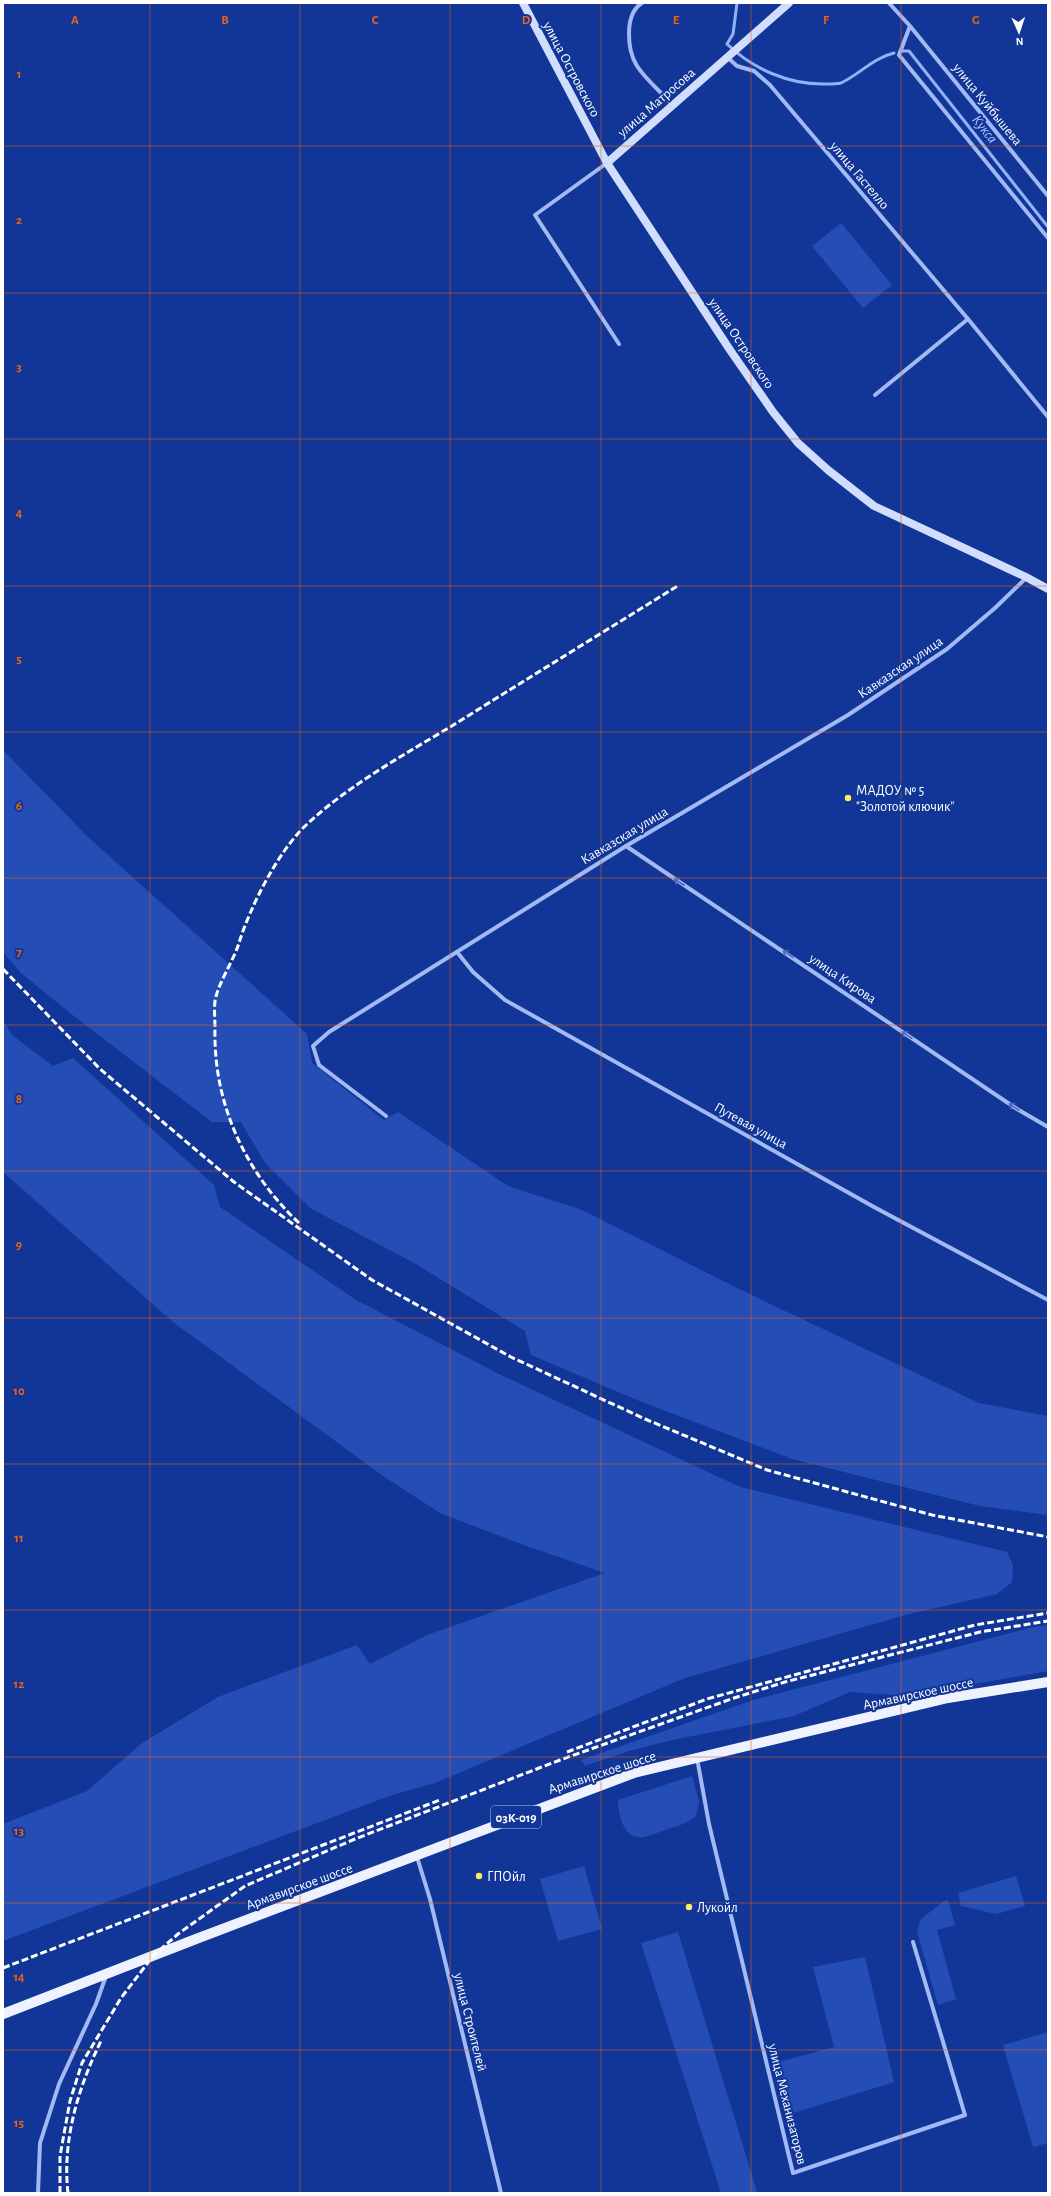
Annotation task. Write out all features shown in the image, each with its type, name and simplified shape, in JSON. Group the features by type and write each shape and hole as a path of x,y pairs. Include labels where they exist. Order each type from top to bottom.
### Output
{"main road":[{"name":"Армавирское шоссе","path":"3,2014 196,1939 417,1857 599,1785 634,1773 948,1698 1048,1682"}],"street":[{"name":"улица Островского","path":"523,3 607,163 730,350 773,412 798,443 828,470 874,506 1026,577 1048,589"},
{"path":"642,3 632,14 628,35 637,65 673,106"},
{"name":"улица Матросова","path":"619,344 535,215 607,163 789,3"},
{"name":"улица Куйбышева","path":"889,3 910,26 1048,196"},
{"path":"910,26 899,55 1048,238"},
{"name":"улица Гастелло","path":"728,56 737,66 754,71 770,85 968,319 1048,417"},
{"path":"875,395 968,319"},
{"name":"Кавказская улица","path":"386,1116 319,1065 313,1046 329,1032 626,846 848,715 947,649 995,608 1026,577"},
{"name":"улица Кирова","path":"626,846 1017,1109 1048,1127"},
{"name":"Путевая улица","path":"457,952 472,972 505,1000 874,1207 1048,1300"},
{"name":"улица Механизаторов","path":"697,1758 709,1824 793,2173 965,2115 913,1942"},
{"name":"улица Строителей","path":"417,1857 430,1899 501,2193"},
{"path":"38,2193 40,2143 59,2084 96,2004 107,1974"}],"shaded area":[{"path":"841,223 892,285 863,308 812,246"},
{"path":"3,750 88,837 307,1034 312,1063 384,1120 398,1112 508,1186 582,1210 737,1288 979,1403 1048,1416 1048,1515 980,1506 792,1459 637,1400 531,1355 525,1331 414,1263 310,1208 265,1163 241,1122 212,1122 70,1013 21,973 3,952"},
{"path":"3,1020 12,1035 53,1066 73,1058 214,1185 220,1207 356,1300 501,1375 740,1487 1007,1552 1013,1565 1012,1582 997,1594 909,1614 685,1678 435,1783 392,1795 3,1941 3,1824 87,1791 142,1743 218,1697 357,1645 370,1664 427,1635 605,1573 521,1544 440,1513 383,1476 173,1322 3,1172"},
{"path":"1048,1625 1048,1671 907,1696 850,1692 794,1716 672,1740 629,1751 585,1766 581,1760 753,1700 1030,1628"},
{"path":"692,1776 699,1801 696,1816 682,1824 645,1837 632,1835 627,1831 619,1813 618,1800"},
{"path":"584,1866 602,1929 558,1941 540,1879"},
{"path":"1016,1876 1025,1906 996,1914 961,1906 958,1893"},
{"path":"948,1900 955,1925 937,1930 956,1999 938,2005 917,1932 921,1919 944,1901"},
{"path":"678,1932 757,2192 721,2193 641,1943"},
{"path":"865,1957 894,2082 790,2114 775,2063 834,2047 813,1967"},
{"path":"1048,2032 1048,2143 1033,2147 1003,2045"}],"waterway":[{"name":"Кукса","path":"737,3 733,34 727,44 748,61 772,74 799,82 812,84 841,83 873,62 886,55 894,53"},
{"name":"Кукса","path":"901,51 909,51 1048,227"}],"railway":[{"path":"299,1223 263,1182 248,1159 226,1109 216,1056 215,1001 217,994 250,913 274,866 284,851 304,827 358,784 396,759 679,585"},
{"path":"3,969 100,1069 234,1182 372,1280 511,1357 645,1419 767,1470 932,1515 1048,1537"},
{"path":"567,1752 707,1699 975,1625 1048,1613"},
{"path":"60,2193 60,2156 70,2101 82,2063 121,1998 153,1956 178,1934 245,1886 355,1839 560,1760 734,1698 785,1682 980,1632 1048,1621"},
{"path":"3,1968 440,1800"},
{"path":"68,2193 67,2154 74,2115 85,2077 101,2041"}],"place":[{"name":"МАДОУ № 5 \"Золотой ключик\"","path":"848,798"},
{"name":"ГПОйл","path":"479,1876"},
{"name":"Лукойл","path":"689,1907"}]}
